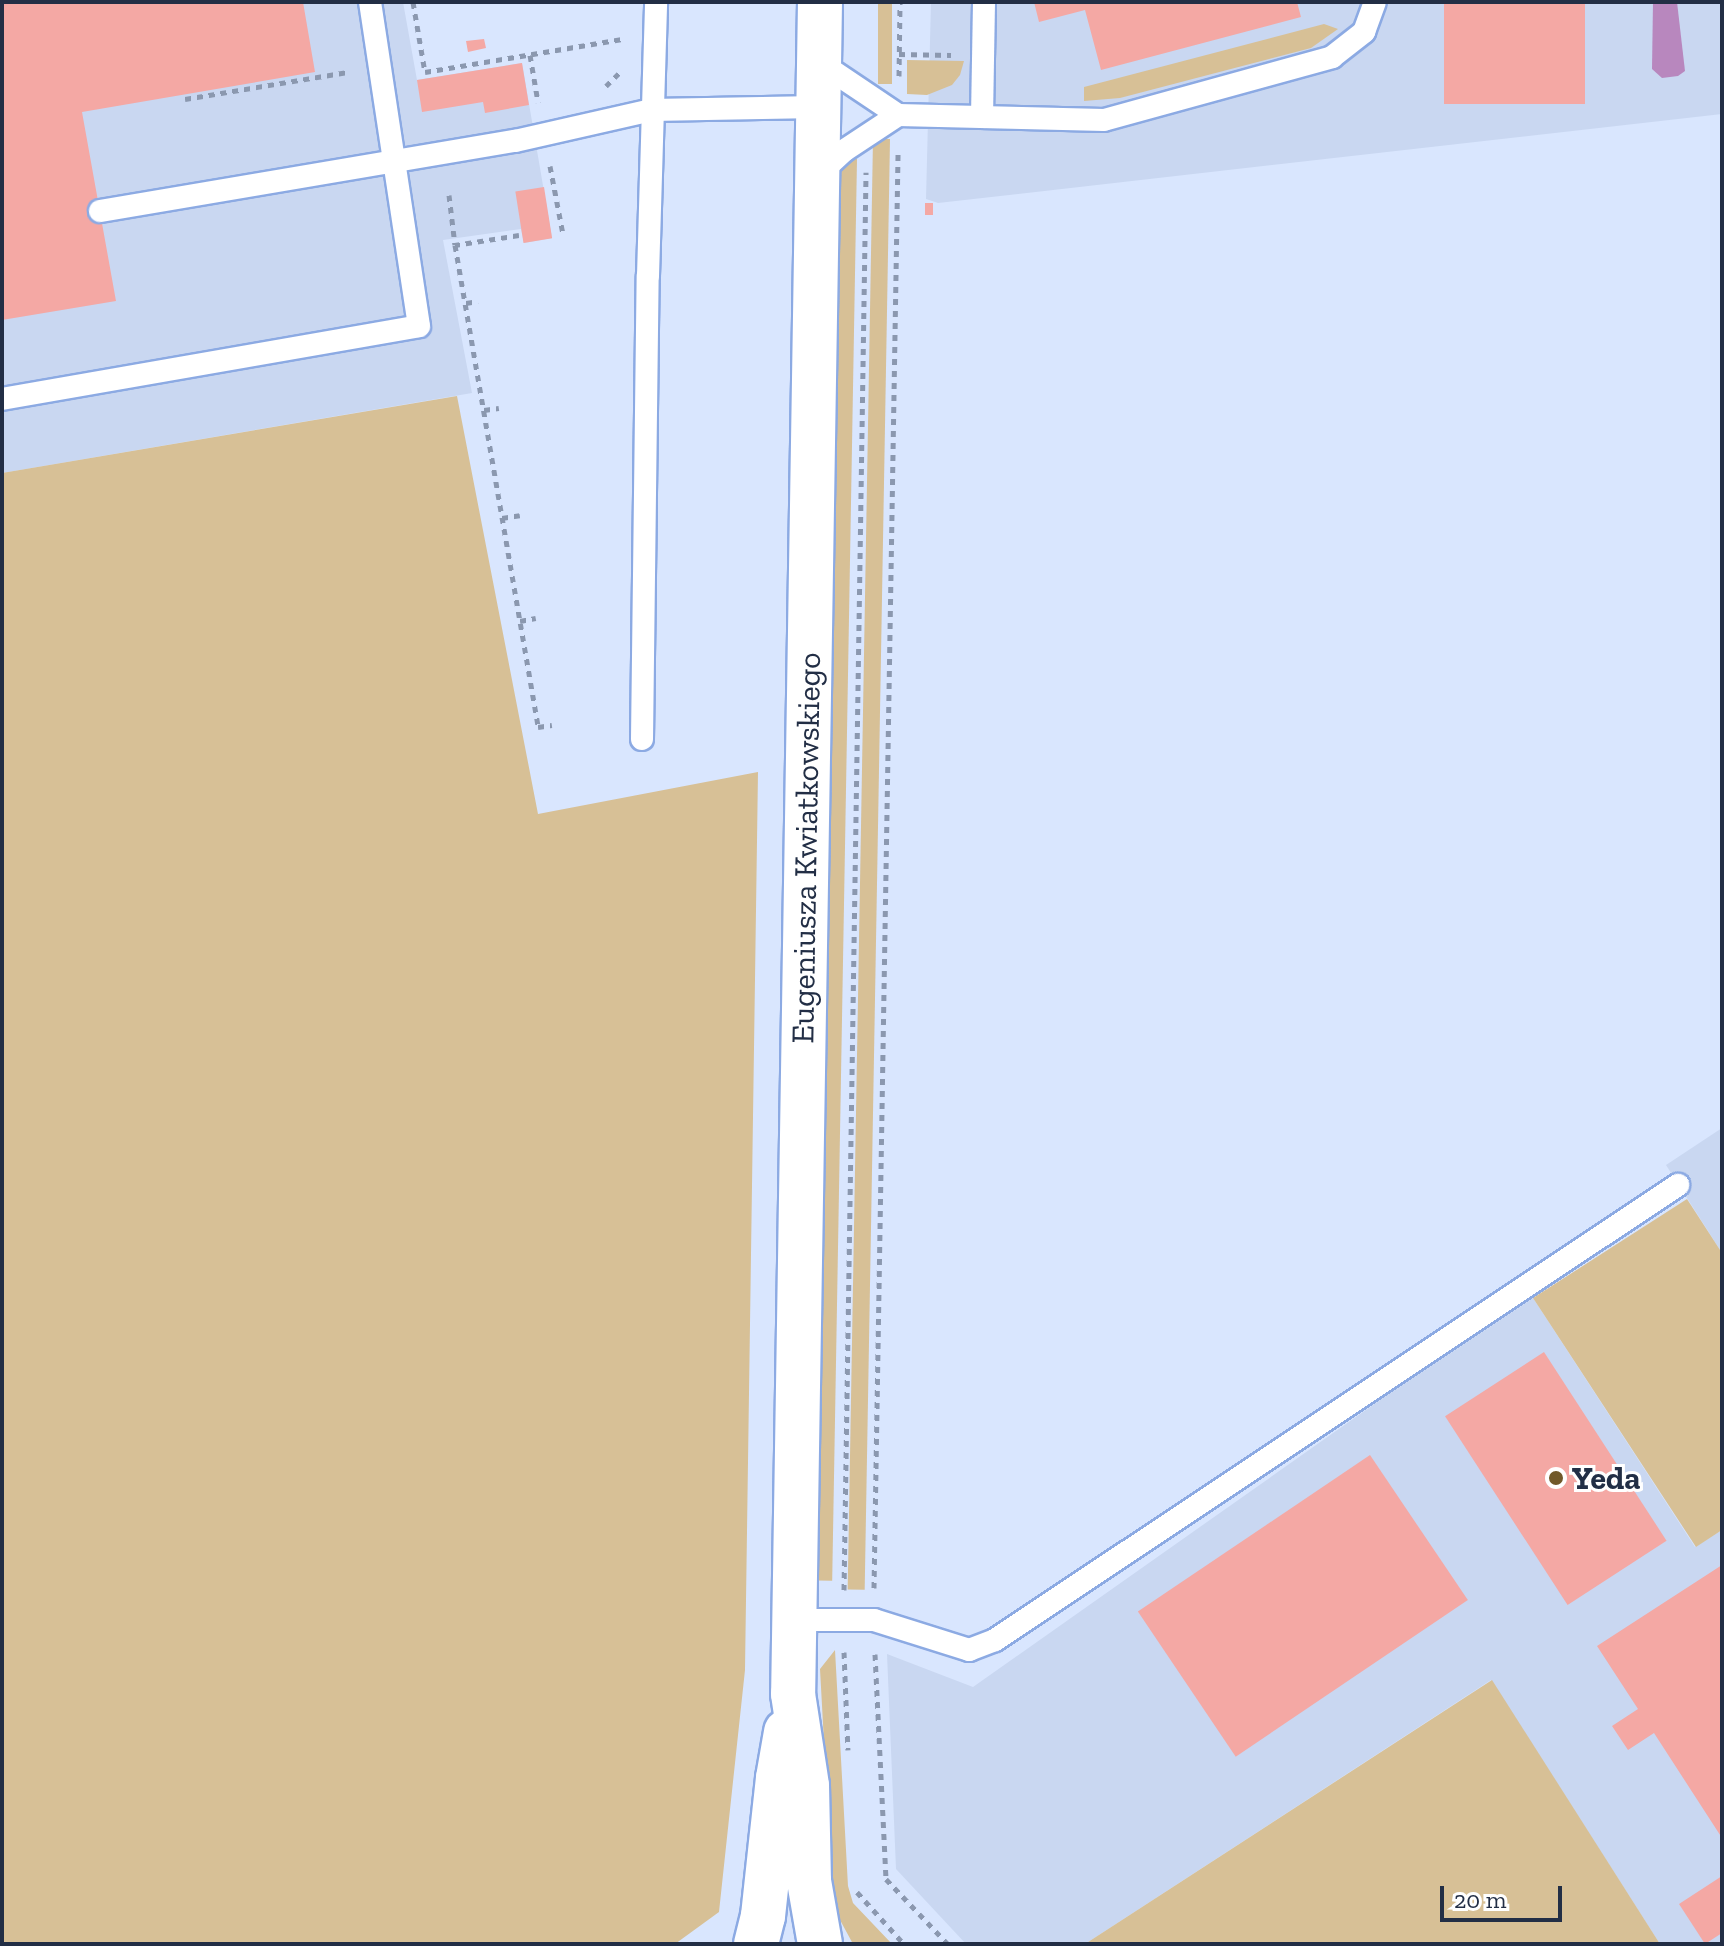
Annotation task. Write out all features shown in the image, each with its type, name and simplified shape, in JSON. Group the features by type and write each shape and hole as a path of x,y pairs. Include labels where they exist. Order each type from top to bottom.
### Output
{"main road":[{"name":"Eugeniusza Kwiatkowskiego","path":"756,1944 763,1916 778,1778 793,1694 820,2"},
{"name":"Eugeniusza Kwiatkowskiego","path":"793,1694 807,1786 809,1881 820,1944"}],"lane":[{"path":"2,399 419,326 370,2"},
{"path":"642,739 651,110 656,56 656,2"},
{"path":"982,117 984,2"},
{"path":"819,62 898,115 1104,120 1332,57 1364,32 1375,2"},
{"path":"100,211 515,141 651,110 818,107"},
{"path":"817,177 845,150 898,115"},
{"path":"795,1620 874,1620 969,1650 995,1640 1678,1185"}],"path":[{"path":"413,2 425,72 630,38 630,46"},
{"path":"900,2 874,1620 886,1879 948,1944"},
{"path":"899,54 930,55"},
{"path":"530,55 537,102 549,100"},
{"path":"596,92 610,83 626,63"},
{"path":"185,99 353,71"},
{"path":"844,1586 865,137"},
{"path":"549,161 563,234"},
{"path":"449,195 538,727 552,725"},
{"path":"455,245 519,235"},
{"path":"466,303 478,301"},
{"path":"484,410 499,408"},
{"path":"502,518 520,515"},
{"path":"520,621 536,618"},
{"path":"844,1648 849,1764"},
{"path":"856,1882 858,1896 904,1944"}],"shaded area":[{"path":"2,2 403,2 417,80 522,63 552,238 524,243 521,229 443,240 472,393 2,473"},
{"path":"878,2 892,2 892,84 878,84"},
{"path":"931,2 1722,2 1722,114 938,203 926,199"},
{"path":"1653,2 1677,2 1685,71 1678,76 1662,78 1652,69"},
{"path":"1324,24 1338,29 1311,48 1120,98 1084,101 1084,87"},
{"path":"907,60 964,61 960,75 952,85 927,95 907,94"},
{"path":"873,139 890,139 865,1590 848,1589"},
{"path":"826,158 857,159 832,1581 801,1580"},
{"path":"457,396 538,814 758,772 745,1670 719,1912 675,1944 2,1944 2,473"},
{"path":"1722,1128 1722,1253 1666,1165"},
{"path":"1687,1199 1722,1253 1722,1530 1696,1547 1533,1298"},
{"path":"1533,1298 1695,1547 1722,1530 1722,1944 1660,1944 1491,1680 1085,1944 966,1944 896,1869 887,1654 973,1687 1380,1400"},
{"path":"835,1650 848,1886 853,1903 892,1944 853,1944 833,1907 820,1669"},
{"path":"1492,1680 1660,1944 1085,1944"}],"building":[{"path":"2,2 303,2 315,72 82,112 116,301 2,320"},
{"path":"1034,2 1297,2 1301,17 1101,70 1085,10 1039,22"},
{"path":"1444,2 1585,2 1585,104 1444,104"},
{"path":"484,39 486,48 468,52 466,41"},
{"path":"522,63 529,105 485,113 483,102 422,112 417,80"},
{"path":"544,187 552,238 523,243 515,192"},
{"path":"925,203 933,203 933,215 925,215"},
{"name":"Yeda","path":"1544,1352 1667,1541 1568,1605 1445,1416"},
{"path":"1370,1455 1468,1600 1236,1757 1138,1612"},
{"path":"1722,1565 1722,1838 1654,1733 1628,1750 1612,1726 1638,1709 1597,1646"},
{"path":"1722,1876 1722,1933 1705,1944 1679,1904"}],"place":[{"name":"Yeda","path":"1556,1478"}]}
